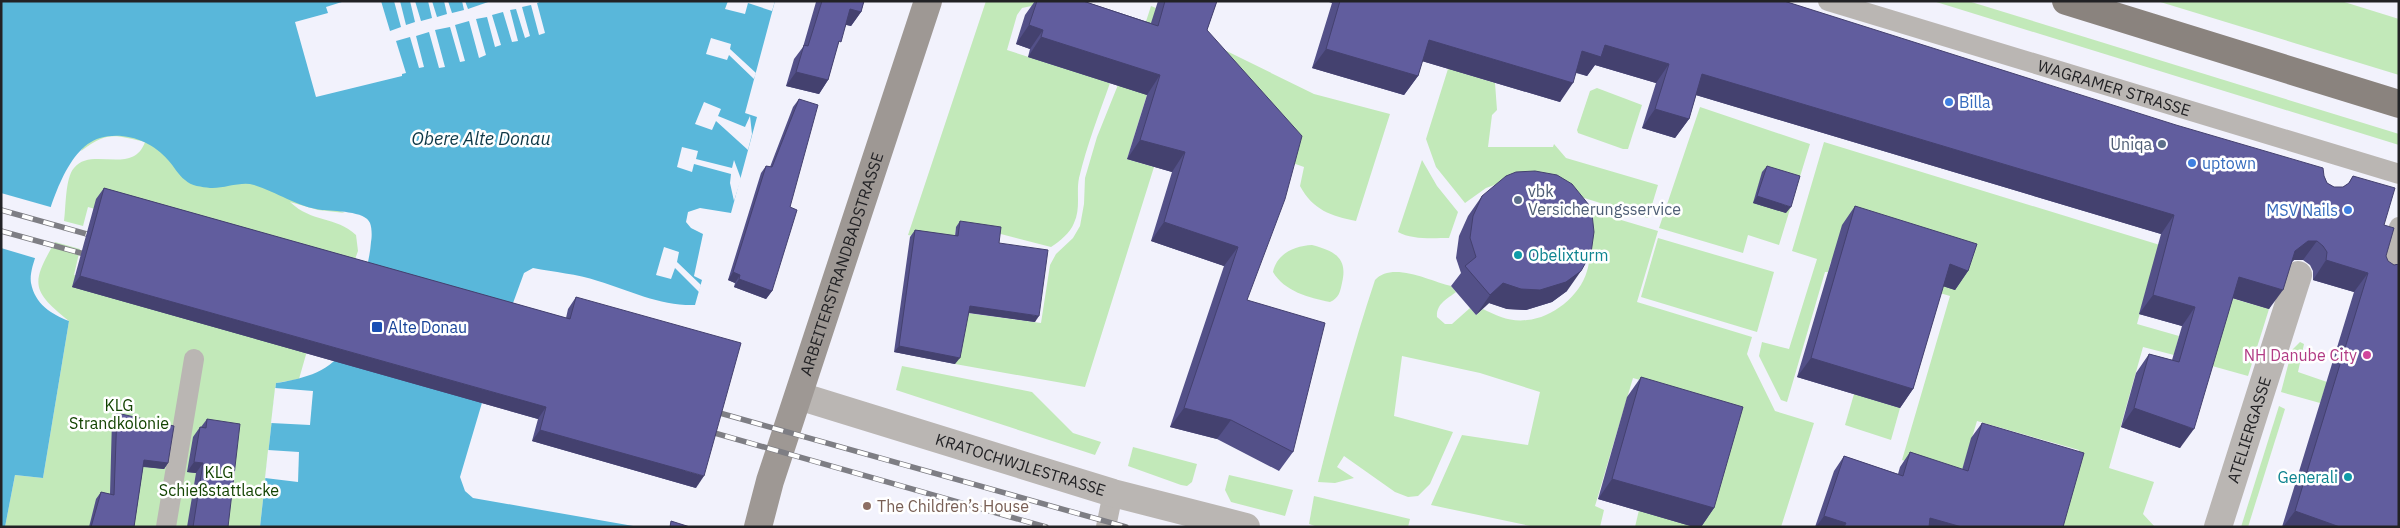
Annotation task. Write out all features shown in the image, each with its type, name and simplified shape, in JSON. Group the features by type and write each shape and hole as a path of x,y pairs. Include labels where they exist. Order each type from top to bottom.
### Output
{"main road":[{"name":"ARBEITERSTRANDBADSTRASSE","path":"758,527 770,480 928,1"},
{"path":"2066,1 2399,104"}],"street":[{"name":"ATELIERGASSE","path":"2218,527 2298,275"},
{"name":"KRATOCHWJLESTRASSE","path":"799,396 1113,493 1246,527"}],"lane":[{"name":"WAGRAMER STRASSE","path":"1828,1 2399,174"},
{"path":"2384,272 2399,227"},
{"path":"166,527 194,359"},
{"path":"1106,527 1113,493"}],"green space":[{"path":"986,1 1055,1 1022,8 1017,15 1007,50 1110,83 1089,142 1079,178 1076,217 1067,233 1051,247 997,233 956,227 954,243 908,235"},
{"path":"1933,1 1968,1 2399,134 2399,145"},
{"path":"2157,1 2341,1 2399,19 2399,75"},
{"path":"1151,6 1156,8 1149,88 1127,159 1154,167 1085,387 955,364 967,313 1041,323 1050,265 1056,254 1073,238 1080,226 1084,204 1085,178 1097,137 1124,70 1139,43"},
{"path":"1198,37 1314,94 1390,114 1356,221 1324,211 1311,201 1300,186 1304,167 1287,161"},
{"path":"1458,37 1471,41 1462,73 1495,83 1497,110 1492,115 1488,147 1553,147 1554,144 1566,158 1658,185 1648,218 1530,181 1500,183 1486,188 1465,203 1436,167 1426,139"},
{"path":"1597,88 1642,105 1628,149 1623,149 1578,133 1577,130 1590,91"},
{"path":"1700,107 1810,144 1779,245 1748,235 1743,253 1659,228"},
{"path":"123,125 345,213 318,210 290,202 298,209 340,225 356,235 358,251 347,281 88,207 83,226 64,221 67,186 74,168 81,162 91,159 122,159 131,157 139,152 145,142 118,136 98,140 81,151 86,141"},
{"path":"1824,142 2199,257 2148,283 2137,324 2179,336 2174,355 2143,347 2109,468 2154,482 2143,514 2155,527 2057,527 2079,450 1977,421 1945,527 1941,473 1902,460 1950,296 1831,261 1828,272 1825,272 1787,402 1781,400 1759,356 1762,342 1789,349 1817,259 1792,251"},
{"path":"1422,160 1437,186 1458,212 1449,238 1416,237 1398,232"},
{"path":"1591,211 1658,231 1637,302 1752,337 1747,354 1775,411 1814,423 1781,527 1700,527 1734,407 1633,378 1595,506 1604,510 1600,527 1535,527 1431,505 1462,435 1528,445 1540,392 1480,373 1402,356 1394,416 1453,432 1430,484 1418,496 1408,497 1395,492 1344,456 1337,467 1354,478 1335,483 1318,482 1359,330 1375,280 1391,272 1401,272 1451,286 1456,292 1443,302 1437,312 1437,317 1445,324 1452,324 1470,308 1476,315 1483,309 1509,319 1527,320 1546,315 1572,297 1587,271 1589,253 1587,222"},
{"path":"1658,238 1774,272 1757,332 1641,297"},
{"path":"55,242 80,249 74,275 309,344 299,379 276,383 260,527 5,527 15,475 43,478 69,321 48,302 39,286 41,268"},
{"path":"1312,245 1333,253 1338,257 1343,267 1340,292 1330,302 1306,296 1290,289 1273,272 1275,265 1283,255 1293,249"},
{"path":"2224,296 2269,309 2248,376 2205,364"},
{"path":"2300,342 2304,344 2298,372 2327,382 2320,403 2281,392 2292,350"},
{"path":"902,366 1032,392 1073,433 1101,442 1095,455 896,390"},
{"path":"1854,394 1900,408 1891,440 1845,425"},
{"path":"2279,406 2285,409 2248,527 2241,527"},
{"path":"1133,447 1197,464 1192,482 1187,486 1181,485 1128,466"},
{"path":"1229,475 1293,490 1285,516 1231,502 1225,490"},
{"path":"1314,496 1410,519 1408,527 1318,527 1309,524"},
{"path":"1639,510 1694,527 1635,527"}],"water":[{"name":"Obere Alte Donau","path":"1,1 775,1 745,113 757,117 731,213 700,208 688,212 686,222 691,228 703,234 694,276 702,280 695,305 670,303 574,275 533,268 524,273 505,325 460,477 465,491 473,498 639,527 260,527 276,383 293,380 321,370 337,359 342,351 368,262 372,238 370,223 367,219 356,214 313,208 296,203 254,185 244,184 210,188 193,185 183,178 161,153 146,143 128,137 109,136 88,144 77,154 68,167 54,199 31,273 31,283 36,297 50,311 69,321 43,478 15,475 5,527 1,527"}],"pier":[{"path":"345,1 381,1 390,31 401,27 394,1 400,1 406,25 415,22 410,1 415,1 421,21 432,18 428,1 432,1 437,17 447,14 444,1 448,1 452,13 464,10 462,1 465,1 468,9 491,1 542,1 537,3 545,33 539,35 531,5 522,7 530,36 525,38 516,9 510,10 518,41 512,42 503,12 492,15 501,45 495,47 487,17 476,19 486,55 479,58 469,21 455,25 465,61 460,62 450,27 435,30 445,67 439,68 429,32 416,36 424,67 419,68 410,37 396,41 406,73 402,74 402,76 316,97 295,22 328,13 326,7"},
{"path":"728,1 775,1 772,11 748,3 745,14 725,9"},
{"path":"711,38 731,44 730,49 756,73 754,79 729,55 727,60 706,54"},
{"path":"704,102 721,109 718,116 745,127 750,116 752,134 748,150 716,121 712,130 695,124"},
{"path":"682,147 698,151 696,159 732,168 734,160 741,179 734,201 730,183 731,174 694,164 692,172 677,167"},
{"path":"1,193 54,208 38,259 1,248"},
{"path":"664,247 679,252 677,262 701,285 699,292 675,268 671,279 656,275"},
{"path":"275,388 313,391 310,425 271,423"},
{"path":"268,450 299,452 298,482 265,478"}],"building":[{"path":"822,1 864,1 861,12 850,9 828,80 796,72 804,45 808,46"},
{"path":"1037,1 1083,1 1158,26 1165,1 1217,1 1207,30 1302,136 1285,199 1247,300 1325,323 1293,452 1231,420 1184,408 1238,247 1164,222 1185,152 1140,140 1160,75 1041,37 1043,30 1029,25"},
{"path":"1340,1 1784,1 2176,125 2323,168 2327,183 2334,187 2343,187 2349,183 2353,176 2395,188 2384,225 2394,228 2386,256 2388,261 2394,265 2399,264 2399,527 2340,527 2295,511 2368,273 2326,260 2327,252 2317,241 2308,241 2295,251 2283,290 2239,277 2194,429 2134,408 2149,354 2179,362 2195,307 2153,295 2174,215 1702,74 1689,119 1655,109 1669,64 1605,45 1601,57 1582,51 1573,83 1429,40 1418,76 1326,49"},
{"path":"799,99 818,105 790,207 797,210 772,291 739,279 740,275 733,272 766,166 772,167"},
{"path":"1767,166 1800,176 1791,207 1757,196"},
{"name":"Obelixturm","path":"1535,171 1557,175 1572,184 1589,205 1594,232 1591,253 1581,271 1566,282 1540,290 1521,289 1503,283 1490,295 1465,266 1476,257 1470,238 1473,216 1482,196 1506,176 1516,172"},
{"path":"104,188 570,319 576,297 741,343 704,476 540,430 546,407 80,276"},
{"path":"1855,206 1977,244 1968,271 1950,264 1913,389 1811,358"},
{"path":"960,221 1001,227 999,243 1048,250 1039,316 970,306 960,358 899,346 915,230 958,236"},
{"path":"1641,377 1743,407 1714,508 1612,479"},
{"path":"117,413 174,426 168,463 144,460 134,527 91,527 101,492 114,495"},
{"path":"207,419 240,424 228,527 193,527 203,463 194,462 200,427 206,428"},
{"path":"1982,423 2084,453 2063,527 1962,527 1930,518 1929,527 1844,527 1846,523 1824,516 1844,456 1903,476 1910,452 1968,471"},
{"path":"671,521 690,527 670,527"}],"railway":[{"path":"1,210 101,238"},
{"path":"1,231 95,257"},
{"path":"709,410 1126,527"},
{"path":"704,430 1046,527"}],"place":[{"name":"Billa","path":"1949,102"},
{"name":"Uniqa","path":"2162,144"},
{"name":"uptown","path":"2192,163"},
{"name":"vbk Versicherungsservice","path":"1518,200"},
{"name":"MSV Nails","path":"2348,210"},
{"name":"Obelixturm","path":"1518,255"},
{"name":"Alte Donau","path":"377,327"},
{"name":"NH Danube City","path":"2367,355"},
{"name":"Generali","path":"2348,477"},
{"name":"The Children’s House","path":"867,506"}],"park label":[{"name":"KLG Strandkolonie","path":"119,414"},
{"name":"KLG Schießstattlacke","path":"219,481"}]}
